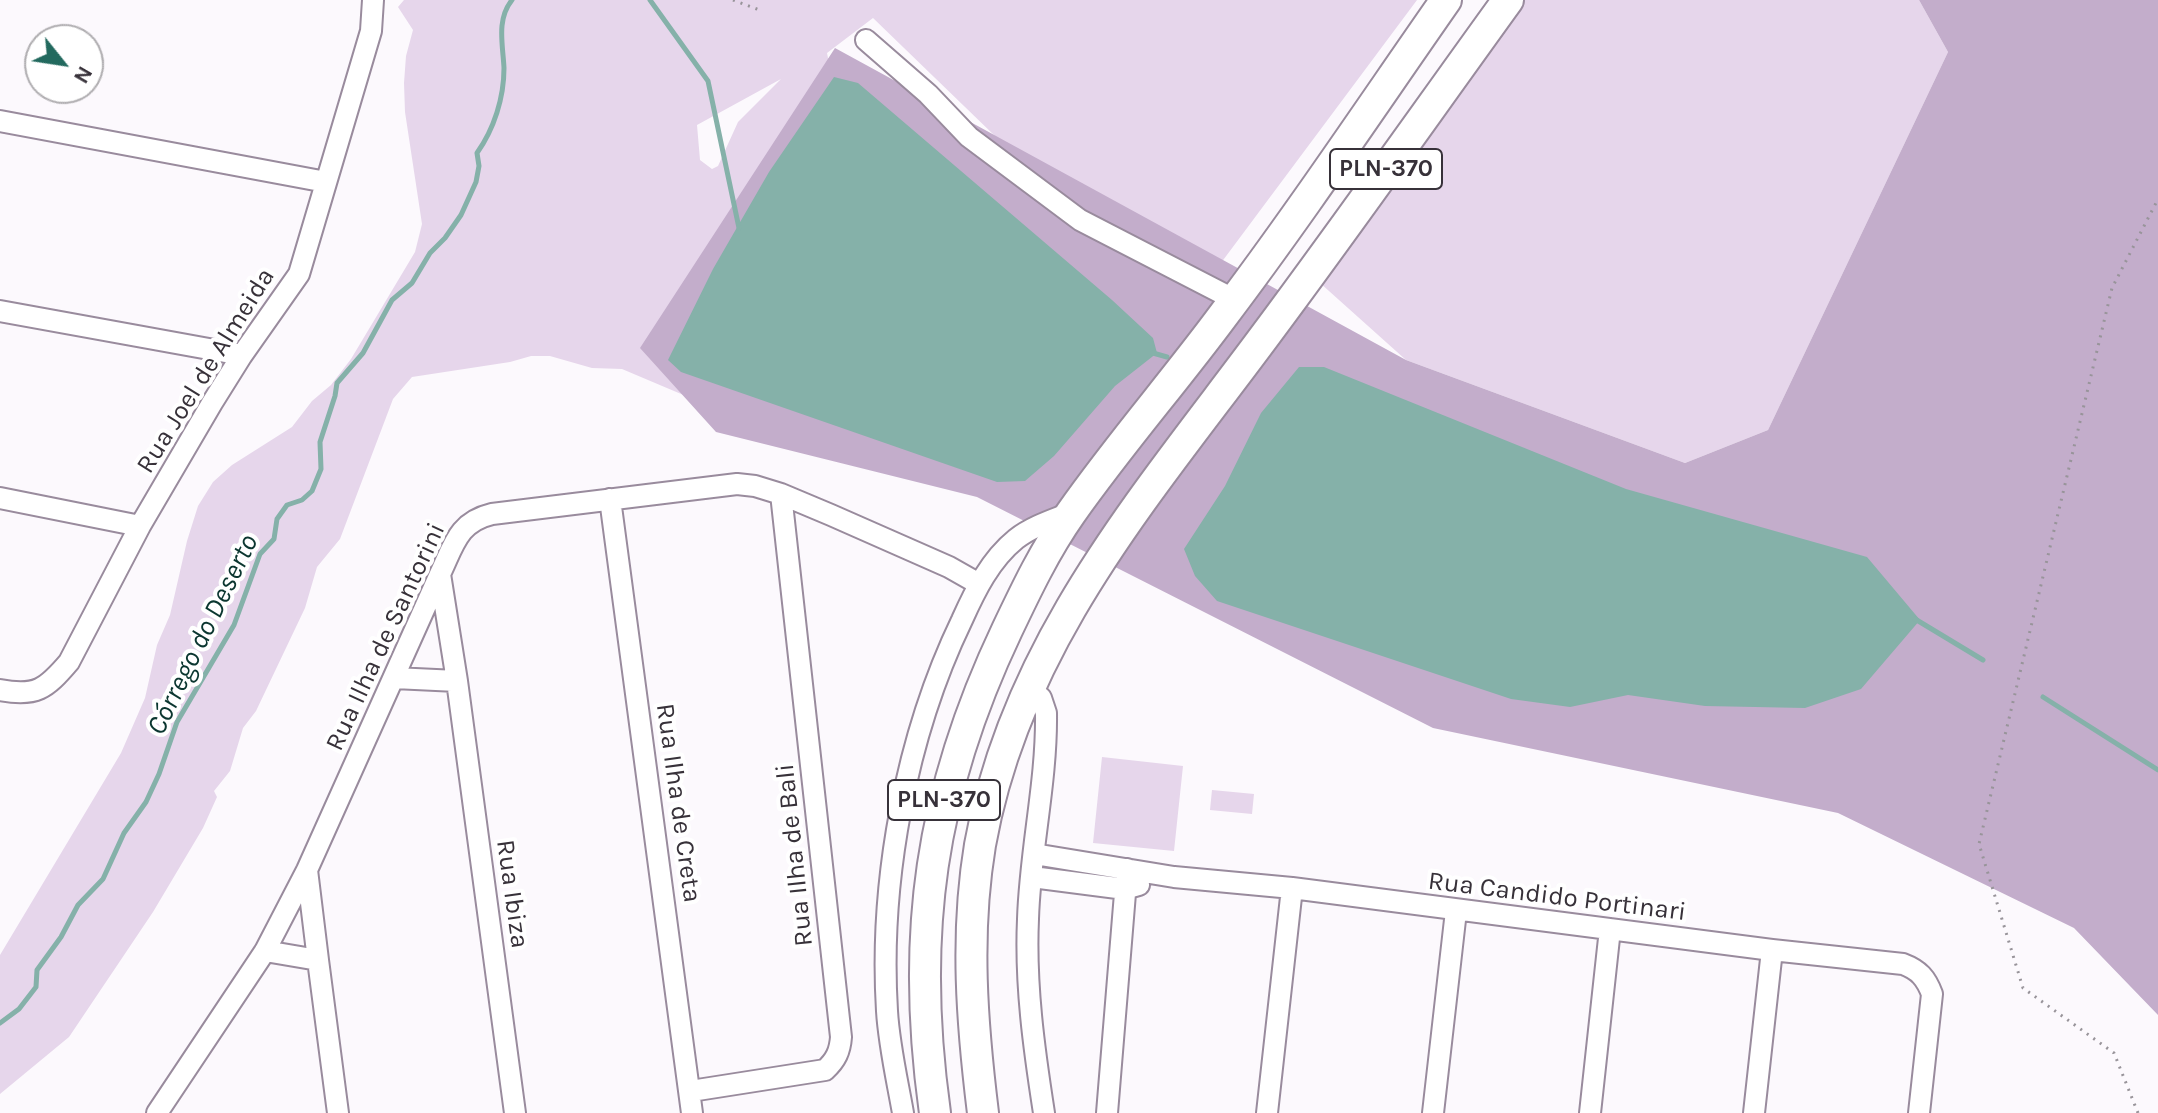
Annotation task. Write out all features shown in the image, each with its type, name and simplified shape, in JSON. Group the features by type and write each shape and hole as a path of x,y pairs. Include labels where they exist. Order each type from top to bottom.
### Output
{"main road":[{"name":"PLN-370","path":"935,1113 926,1044 924,974 933,853 945,793 964,730 987,673 1035,570 1071,513 1235,300 1446,0"},
{"name":"PLN-370","path":"983,1113 971,1017 970,956 980,845 993,791 1029,688 1049,643 1107,551 1508,0"}],"street":[{"name":"Rua Joel de Almeida","path":"0,690 17,693 38,691 53,681 69,662 140,526 242,355 299,274 371,31 373,0"},
{"path":"866,40 928,94 969,137 1080,220 1235,300"},
{"path":"0,121 326,182"},
{"path":"0,311 242,355"},
{"name":"Rua Ilha de Santorini","path":"157,1113 265,951 307,870 440,574 460,533 470,522 481,517 737,484 781,494 949,567 979,584"},
{"name":"Rua Ilha de Bali","path":"691,1091 825,1070 837,1057 841,1047 781,494"},
{"path":"0,498 140,526"},
{"name":"Rua Ilha de Creta","path":"610,499 692,1113"},
{"path":"903,1113 887,1012 887,954 895,844 929,696 950,644 991,566 1015,540 1046,522 1071,513"},
{"name":"Rua Ibiza","path":"440,574 515,1113"},
{"path":"394,678 457,681"},
{"path":"1029,688 1041,698 1046,713 1028,918 1029,983 1044,1113"},
{"name":"Rua Candido Portinari","path":"1034,854 1126,879"},
{"path":"307,870 338,1113"},
{"name":"Rua Candido Portinari","path":"1032,877 1174,877 1292,888 1456,911 1903,964 1919,972 1932,994 1919,1113"},
{"path":"1107,1113 1126,879"},
{"path":"1267,1113 1292,888"},
{"path":"1433,1113 1456,911"},
{"path":"1590,1113 1610,929"},
{"path":"1754,1113 1772,950"},
{"path":"265,951 318,960"}],"path":[{"path":"733,0 762,11"},
{"path":"2138,1113 2114,1053 2023,988 1979,844 2112,288 2158,199"}],"shaded area":[{"path":"404,0 1417,0 1212,275 1026,166 873,18 827,53 828,58 856,75 700,402 622,369 592,368 550,356 531,356 412,377 393,399 340,539 317,567 305,608 256,711 243,728 230,771 214,791 217,797 203,828 153,912 69,1037 0,1094 0,955 121,753 145,698 157,645 170,615 198,506 213,482 232,465 292,427 312,401 331,385 351,359 415,252 422,224 405,112 404,83 406,56 413,30 398,7","holes":["781,79 738,122 718,166 712,169 700,160 697,125"]},
{"path":"1507,0 1919,0 1948,52 1768,430 1685,463 1406,360 1310,274"},
{"path":"1919,0 2158,0 2158,1015 2074,928 1838,813 1433,728 977,497 716,432 640,348 835,48 1406,360 1685,463 1768,430 1948,52"},
{"path":"834,77 858,83 1153,338 1157,353 1115,386 1054,456 1025,481 997,482 681,372 668,360 713,269 769,172"},
{"path":"1299,367 1324,367 1626,489 1867,557 1920,620 1861,689 1805,708 1705,706 1628,695 1570,707 1511,699 1217,601 1195,576 1184,549 1225,486 1261,413"},
{"path":"1102,757 1183,766 1174,851 1093,843"},
{"path":"1212,790 1254,794 1252,814 1210,810"}],"waterway":[{"name":"Córrego do Deserto","path":"0,1023 19,1009 36,987 37,970 61,937 78,905 103,879 124,833 146,802 177,722 234,625 260,554 274,539 277,519 287,505 302,500 312,491 321,469 320,442 337,383 363,353 392,300 412,283 430,253 461,215 476,182 479,166 477,153 500,102 504,79 502,24 512,0"},
{"path":"650,0 708,81 739,228"},
{"path":"1153,353 1167,357"},
{"path":"1915,619 1983,660"},
{"path":"2043,697 2158,770"}]}
